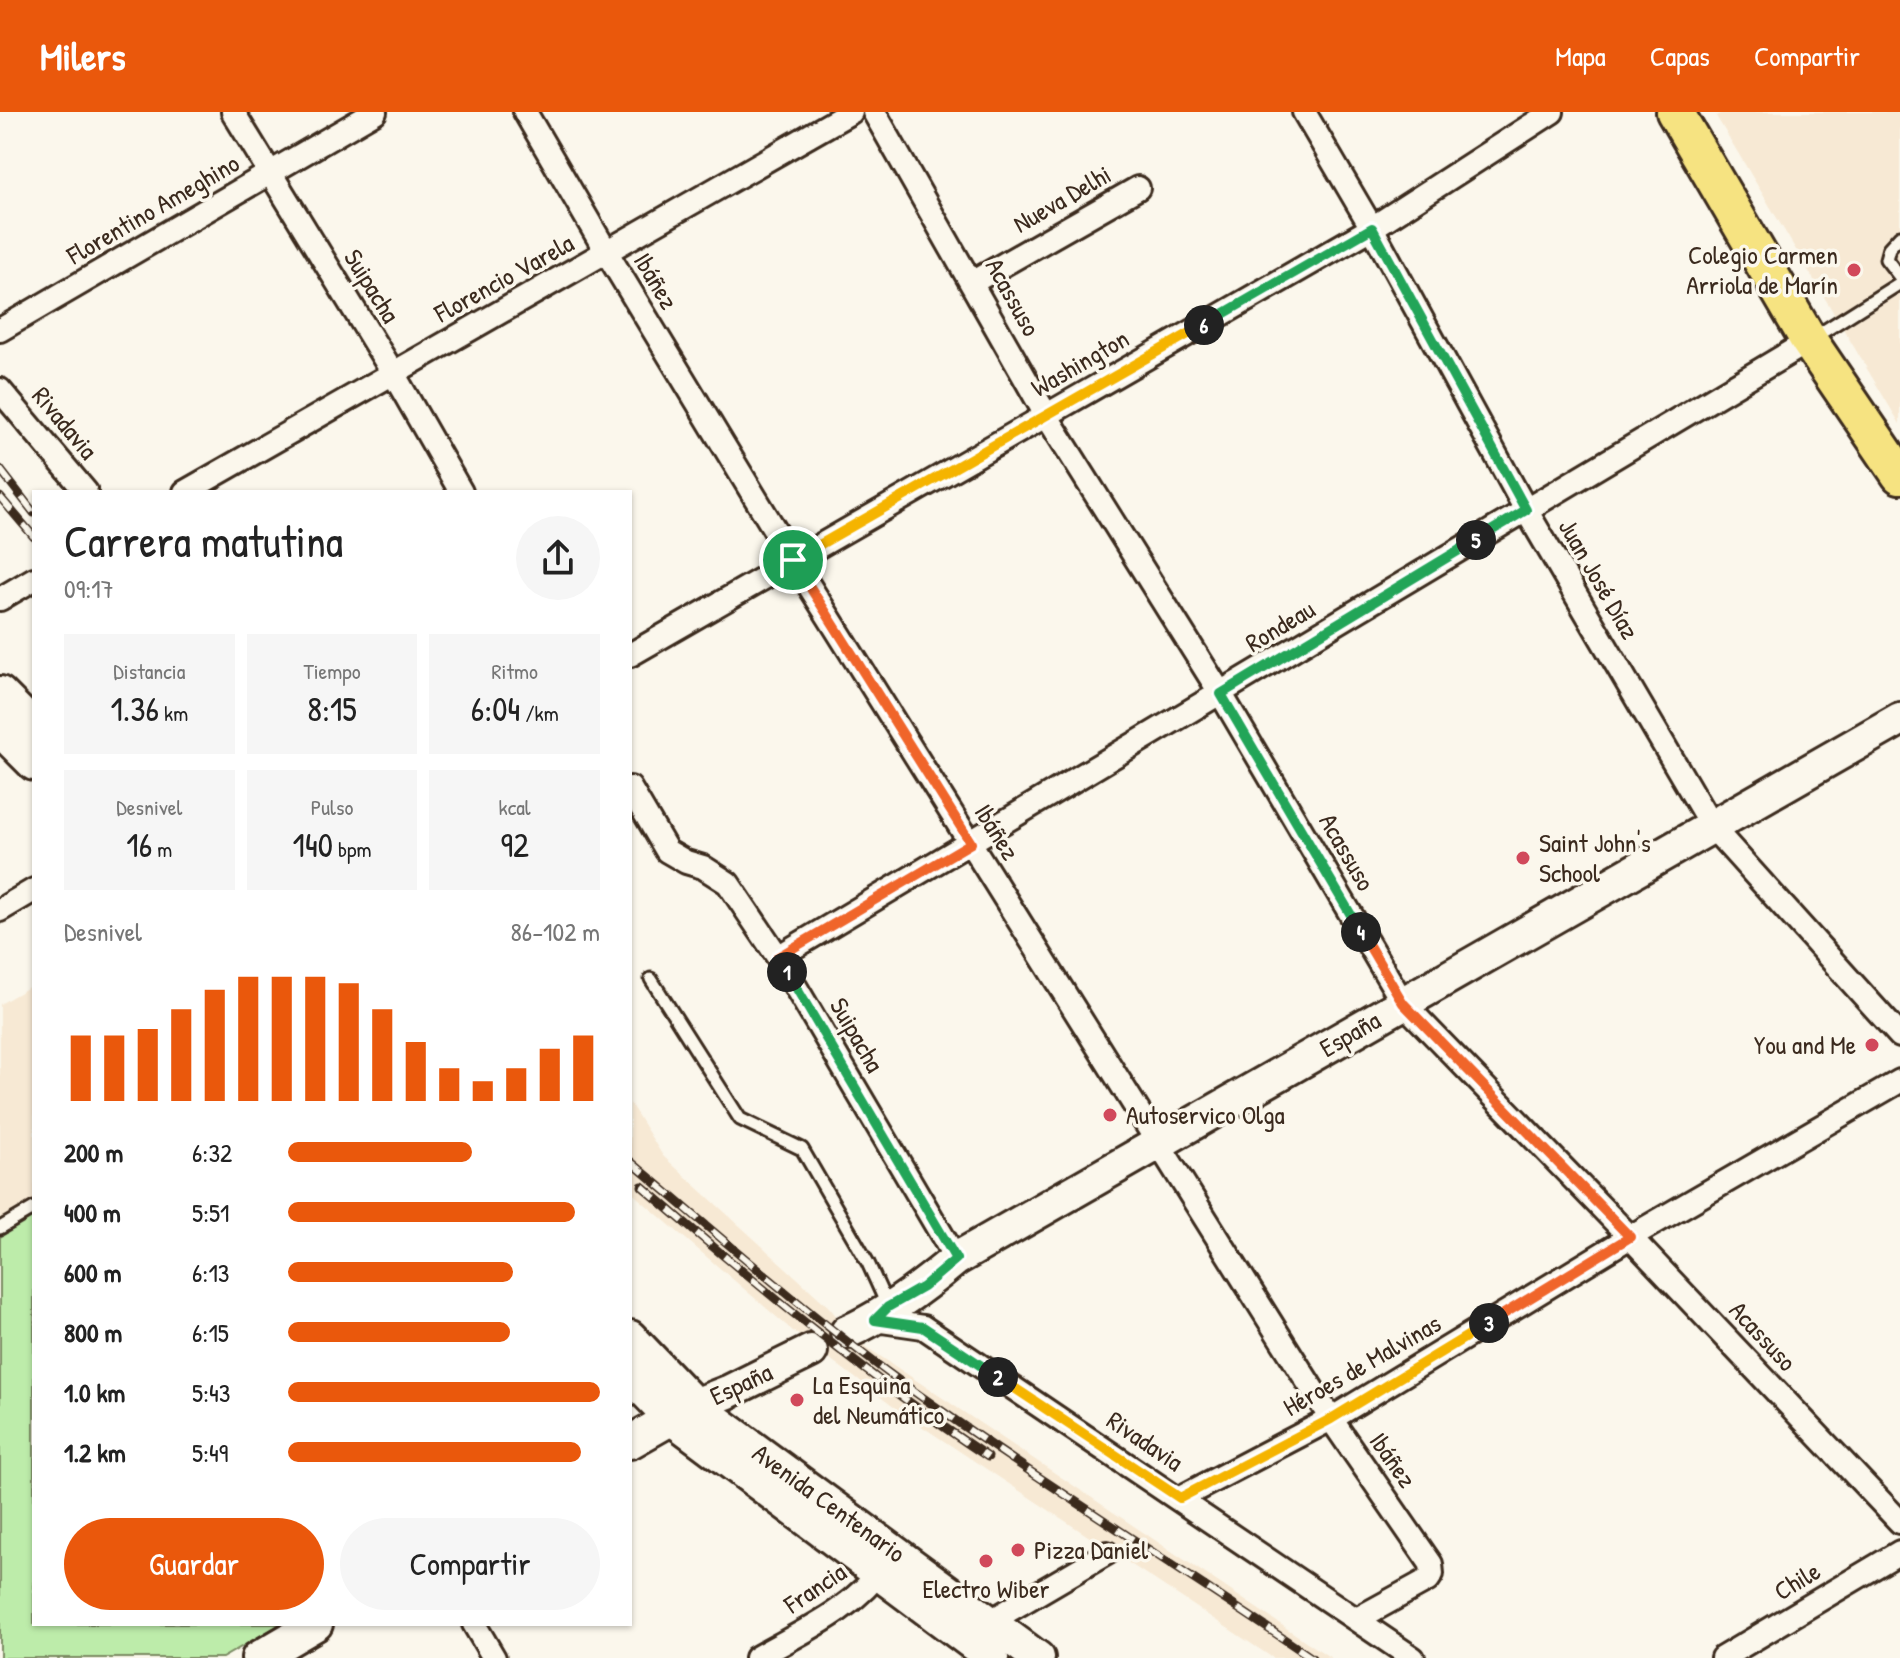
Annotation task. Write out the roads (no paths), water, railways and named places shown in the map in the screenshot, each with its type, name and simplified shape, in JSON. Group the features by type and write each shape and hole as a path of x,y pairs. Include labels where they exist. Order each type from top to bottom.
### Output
{"main road":[{"path":"1675,112 1809,341 1900,475"}],"street":[{"name":"Suipacha","path":"233,112 393,373 460,490"},
{"name":"Florentino Ameghino","path":"0,330 375,112"},
{"name":"Ibáñez","path":"525,112 793,560 1331,1419 1431,1564 1432,1574 1428,1580 1357,1619"},
{"name":"Florencio Varela","path":"188,490 851,112"},
{"name":"Acassuso","path":"874,112 1046,415 1221,694 1403,1003 1900,1522"},
{"name":"Juan José Díaz","path":"1304,112 1372,228 1526,510 1712,827 1900,1036"},
{"name":"Washington","path":"632,654 1372,228 1552,112"},
{"name":"Nueva Delhi","path":"973,282 1138,188"},
{"name":"Rondeau","path":"778,957 1809,341"},
{"name":"Rivadavia","path":"0,390 84,490"},
{"path":"0,599 32,580"},
{"path":"0,693 32,725"},
{"name":"España","path":"870,1320 923,1287 956,1259 1900,719"},
{"path":"0,730 32,762"},
{"name":"Suipacha","path":"632,791 667,851 703,867 728,883 778,957 956,1259"},
{"path":"0,910 32,891"},
{"name":"Héroes de Malvinas","path":"1180,1498 1331,1419 1630,1237 1900,1081"},
{"path":"923,1287 917,1303 923,1327"},
{"name":"Rivadavia","path":"870,1320 923,1327 1413,1658"},
{"name":"Avenida Centenario","path":"632,1340 683,1411"},
{"name":"España","path":"632,1441 683,1411 811,1351"},
{"name":"Avenida Centenario","path":"632,1377 683,1411 886,1563 992,1658"},
{"name":"Chile","path":"1722,1658 1900,1552"},
{"path":"989,1622 1107,1553"},
{"name":"Avenida Centenario","path":"886,1563 989,1622 1038,1658"},
{"name":"Francia","path":"756,1658 847,1607 886,1563"},
{"path":"258,1658 313,1626"},
{"path":"475,1626 494,1658"}],"lane":[{"path":"1809,341 1900,280 1886,259 1889,248 1900,236"},
{"path":"651,979 740,1119 802,1149 868,1263 870,1320"},
{"path":"0,1228 32,1209"}],"railway":[{"path":"0,469 32,510"},
{"path":"0,497 32,535"},
{"path":"632,1163 796,1300 898,1380 1312,1658"},
{"path":"642,1186 811,1327 898,1394 988,1457"}],"place":[{"name":"Colegio Carmen Arriola de Marín","path":"1854,270"},
{"name":"Saint John's School","path":"1523,858"},
{"name":"You and Me","path":"1872,1045"},
{"name":"Autoservico Olga","path":"1110,1115"},
{"name":"La Esquina del Neumático","path":"797,1400"},
{"name":"Pizza Daniel","path":"1018,1550"},
{"name":"Electro Wiber","path":"986,1561"}]}
